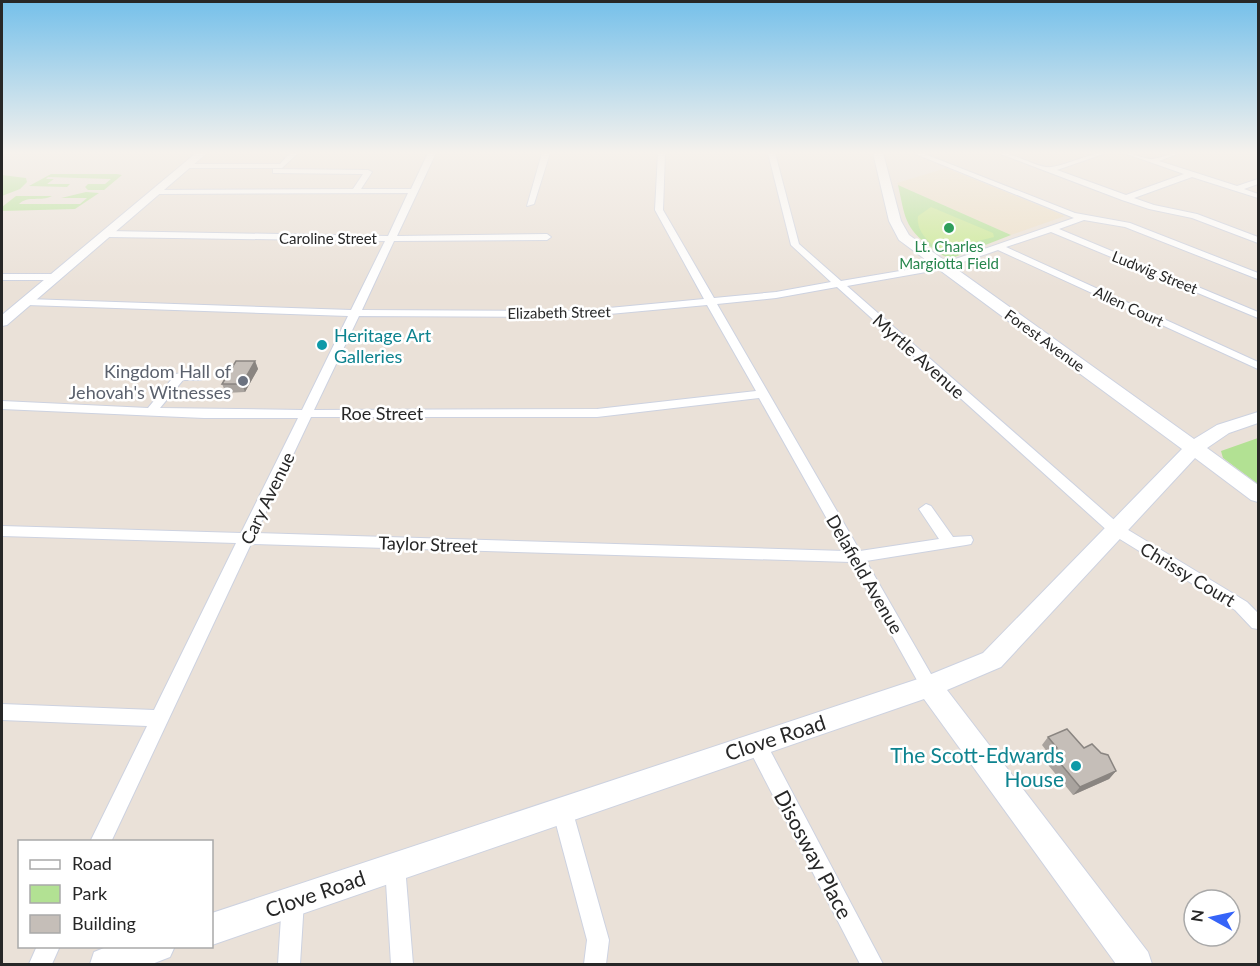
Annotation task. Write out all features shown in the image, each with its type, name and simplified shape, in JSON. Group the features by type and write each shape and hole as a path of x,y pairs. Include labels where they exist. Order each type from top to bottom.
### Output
{"street":[{"path":"2,322 151,198"},
{"name":"Cary Avenue","path":"101,840 309,413 411,198"},
{"path":"530,204 532,198"},
{"name":"Delafield Avenue","path":"659,198 659,210 929,686 1136,964"},
{"name":"Myrtle Avenue","path":"783,198 795,245 1114,529"},
{"name":"Forest Avenue","path":"890,198 898,229 904,237 1258,495"},
{"path":"1030,198 1081,218 1127,225 1258,276"},
{"path":"1125,198 1194,216 1258,240"},
{"name":"Elizabeth Street","path":"27,302 356,313 577,314 711,303 839,285 943,266 1081,218"},
{"name":"Ludwig Street","path":"1052,229 1258,315"},
{"name":"Caroline Street","path":"108,234 391,239 547,237"},
{"name":"Allen Court","path":"999,247 1258,366"},
{"path":"2,277 55,277"},
{"path":"151,412 180,376 200,377"},
{"name":"Roe Street","path":"2,405 204,414 597,413 762,394"},
{"name":"Clove Road","path":"213,929 929,686 992,660 1114,529 1194,448 1223,429 1258,417"},
{"path":"927,509 950,543"},
{"name":"Chrissy Court","path":"1114,529 1241,606 1258,623"},
{"name":"Taylor Street","path":"2,531 855,557 966,540"},
{"path":"2,712 160,718"},
{"name":"Disosway Place","path":"756,743 872,964"},
{"path":"562,809 598,940 595,964"},
{"path":"395,866 402,964"},
{"path":"289,964 293,901"},
{"path":"40,964 49,948"},
{"path":"106,964 153,948"}],"shaded area":[{"path":"928,198 1021,198 1065,216 1011,235"}],"green space":[{"path":"13,198 46,198 26,200 19,204 80,204 87,198 91,198 75,209 2,211 2,207"},
{"path":"901,198 928,198 1011,235 952,258 943,255 915,234 904,213"},
{"name":"Lt. Charles Margiotta Field","path":"931,207 993,233 994,237 974,242 978,245 961,251 942,250 929,242 918,223 918,216"},
{"path":"1258,438 1258,484 1223,458 1221,451"}],"building":[{"path":"236,361 255,361 242,384 222,384"},
{"path":"1067,729 1084,748 1092,744 1101,753 1108,755 1116,771 1080,787 1050,751 1057,748 1048,737"}],"place":[{"name":"Lt. Charles Margiotta Field","path":"949,228"},
{"name":"Heritage Art Galleries","path":"322,345"},
{"name":"Kingdom Hall of Jehovah's Witnesses","path":"243,381"},
{"name":"The Scott-Edwards House","path":"1076,766"}]}
